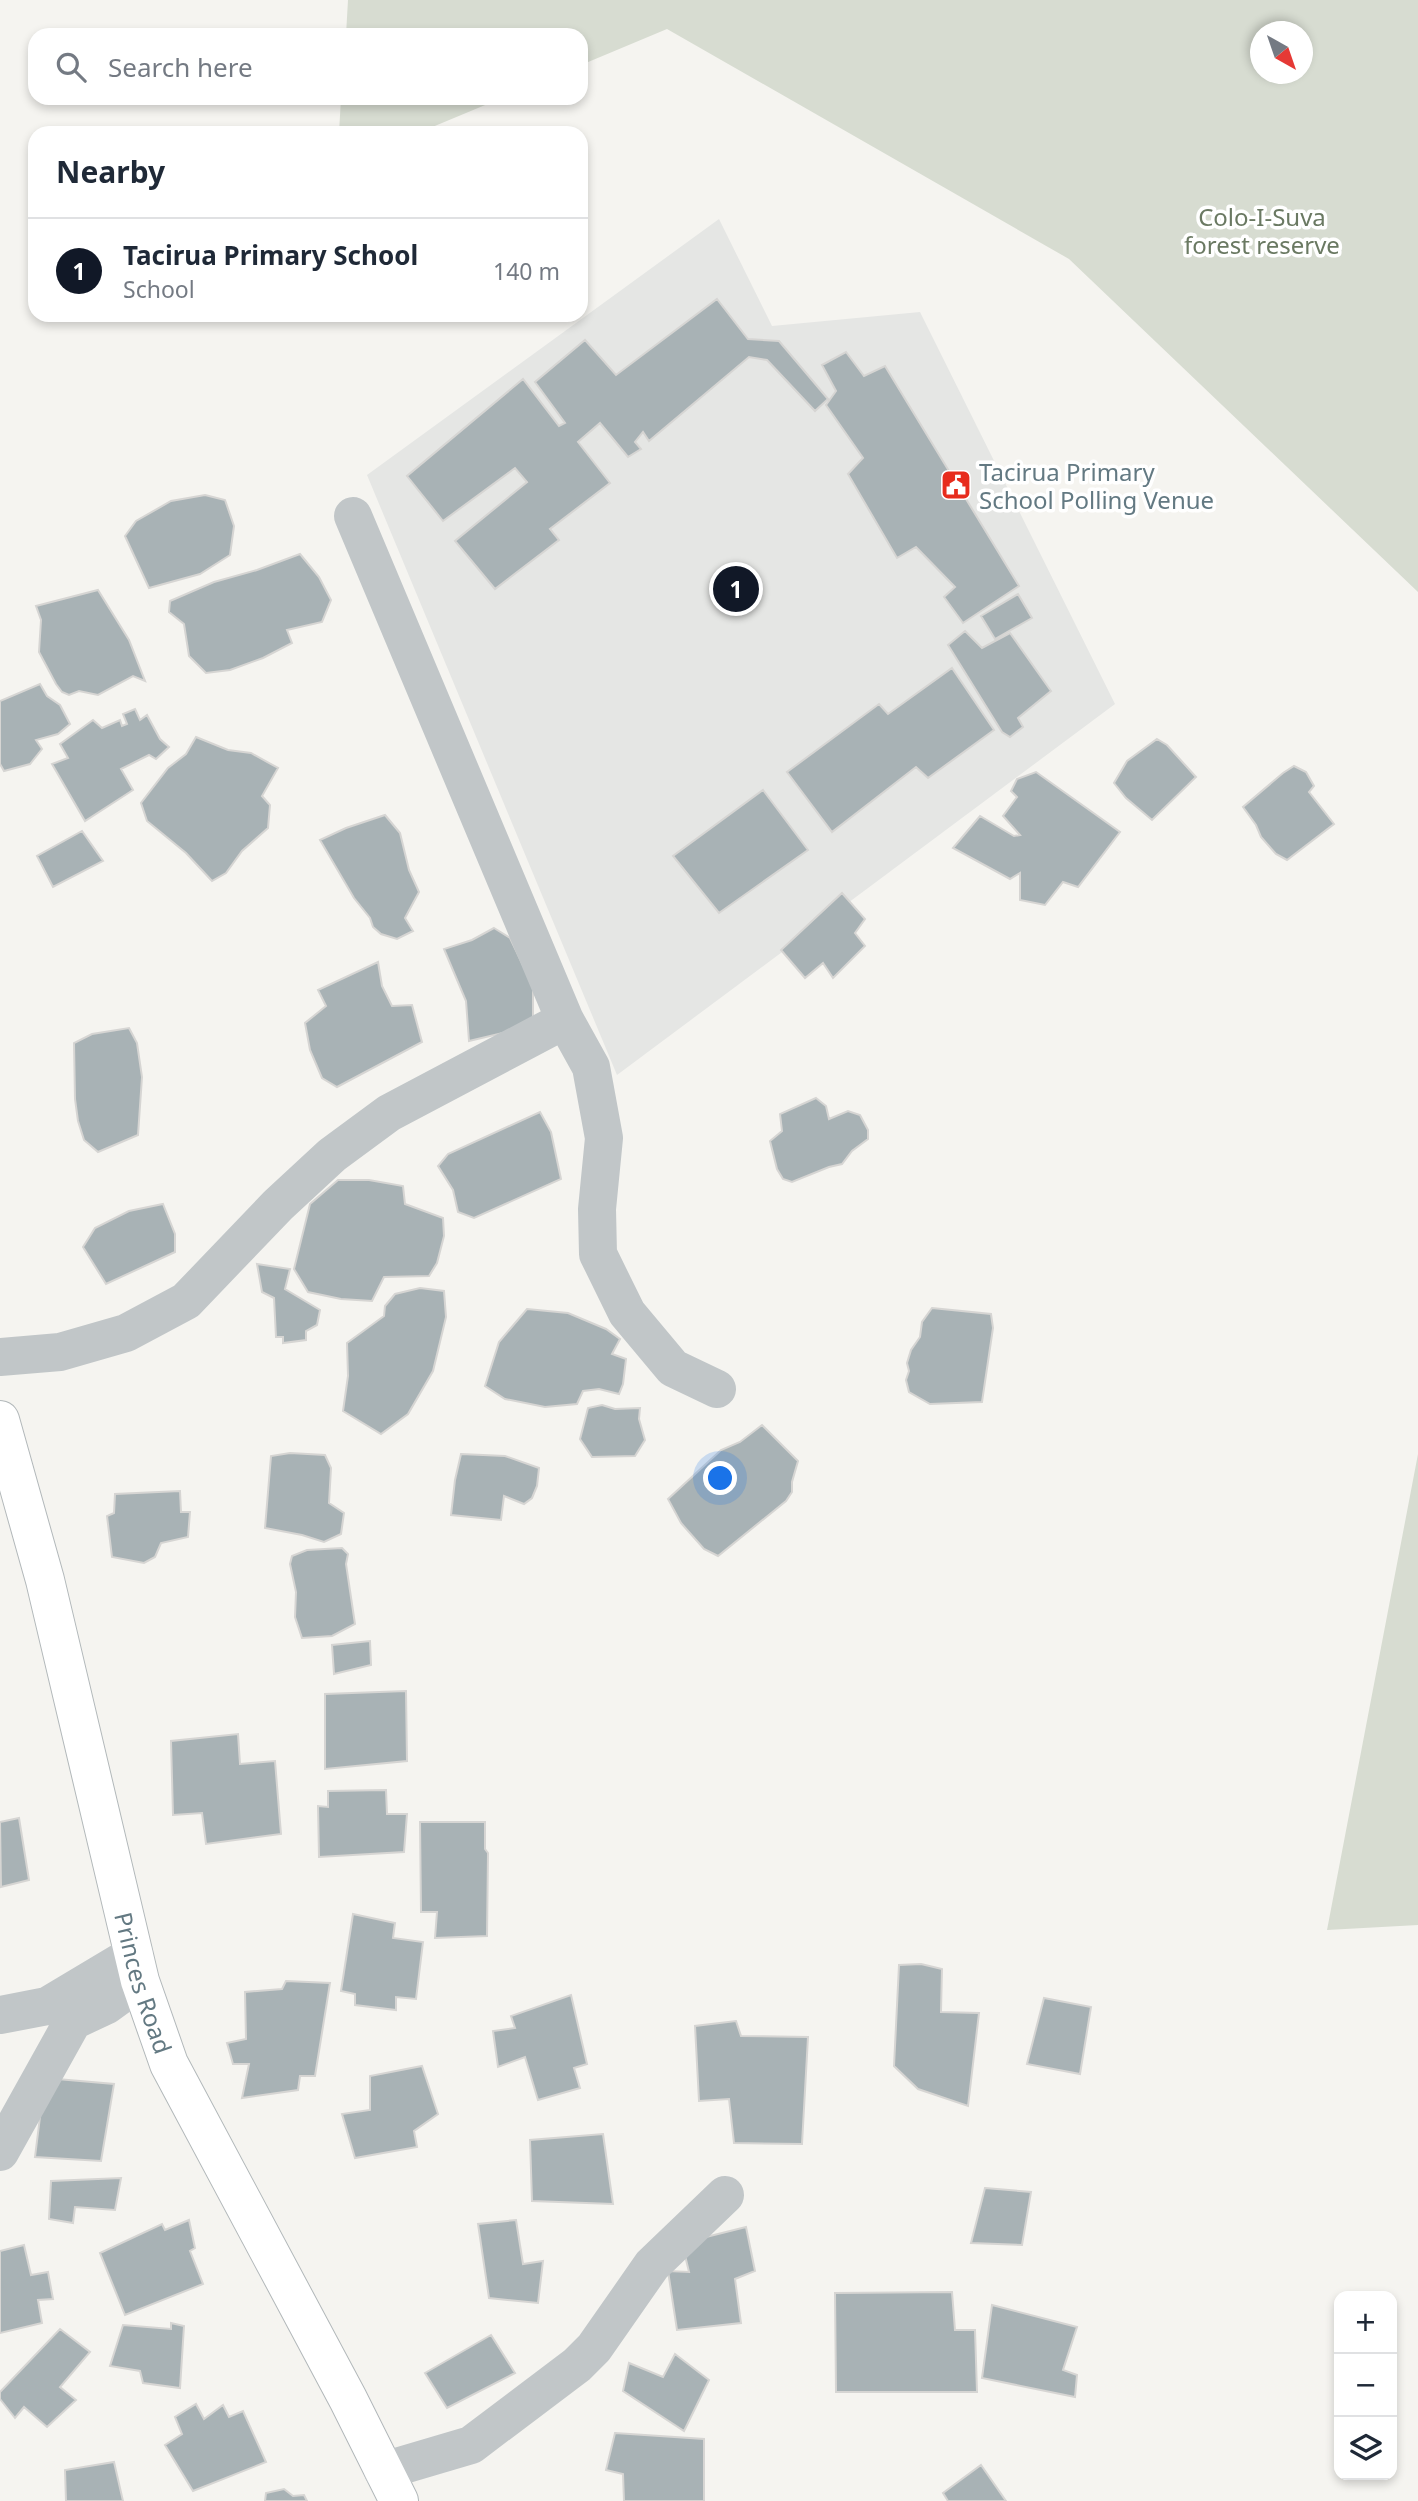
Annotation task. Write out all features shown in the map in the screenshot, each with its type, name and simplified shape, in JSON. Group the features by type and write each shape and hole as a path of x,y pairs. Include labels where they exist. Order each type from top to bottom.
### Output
{"main road":[{"name":"Princes Road","path":"0,1420 9,1487 45,1580 137,1968 169,2064 348,2399 391,2486"}],"street":[{"path":"354,516 565,1020 591,1067 604,1138 597,1209 598,1254 627,1313 673,1368 717,1389"},
{"path":"0,1357 60,1352 127,1333 186,1301 278,1205 332,1155 389,1113 565,1020"},
{"path":"0,2015 47,2006 137,1968"},
{"path":"0,2151 73,2021 107,2005 137,1968"},
{"path":"391,2486 471,2445 577,2365 594,2348 652,2265 725,2195"}],"shaded area":[{"path":"719,219 772,326 920,312 1115,704 617,1075 367,475 577,322 588,322 588,314"}],"green space":[{"name":"Colo-I-Suva forest reserve","path":"348,0 1418,0 1418,592 1069,259 667,29 588,62 588,28 346,28"},
{"path":"341,105 485,105 435,126 339,126"},
{"path":"1418,1454 1418,1925 1327,1930"}],"building":[{"path":"717,299 748,339 779,341 828,399 815,411 767,360 749,357 649,441 643,432 635,442 641,449 628,457 600,423 578,442 610,483 550,529 559,540 495,589 455,541 527,482 515,468 443,521 407,476 523,379 559,426 565,423 535,382 585,340 616,375"},
{"path":"846,352 864,376 885,366 1019,586 963,623 944,597 955,587 916,547 897,558 848,474 863,458 826,405 836,391 822,365"},
{"path":"205,495 225,500 234,526 230,555 200,574 149,588 125,536 136,521 171,501"},
{"path":"300,554 319,577 331,600 322,622 287,630 292,643 263,658 230,670 206,673 189,656 184,624 169,612 170,601 214,582"},
{"path":"98,590 129,640 145,681 133,676 98,695 79,691 69,695 62,692 56,684 39,652 41,620 36,606"},
{"path":"1018,594 1032,618 995,639 981,616"},
{"path":"965,631 982,648 1010,633 1051,691 1018,718 1023,727 1010,737 1002,732 948,645"},
{"path":"952,668 994,730 928,778 916,767 832,832 787,772 879,704 888,714"},
{"path":"40,684 47,696 60,705 70,724 58,734 36,740 42,749 30,764 4,771 0,764 0,701"},
{"path":"135,709 140,720 147,715 160,739 169,747 156,759 149,755 121,769 133,790 85,821 52,764 68,758 60,744 93,720 102,728 120,720 122,726 127,724 123,714"},
{"path":"196,737 228,750 251,753 278,768 262,796 270,805 268,828 242,851 226,873 212,881 186,853 147,821 141,803 168,768 186,754"},
{"path":"1157,739 1167,745 1196,777 1152,820 1126,798 1114,783 1127,761"},
{"path":"1294,766 1306,772 1314,786 1309,792 1334,824 1287,860 1276,854 1261,837 1243,807"},
{"path":"1036,772 1120,832 1078,887 1063,882 1045,905 1020,900 1020,873 1010,879 953,848 980,816 1014,836 1020,835 1003,816 1017,797 1011,791 1017,779"},
{"path":"763,790 808,850 719,913 673,856"},
{"path":"385,815 400,833 409,870 419,892 405,918 413,931 397,939 381,934 373,927 370,918 354,898 320,840"},
{"path":"82,831 103,861 53,887 37,856"},
{"path":"842,893 865,919 855,933 865,946 833,978 823,963 805,978 781,950"},
{"path":"494,928 510,938 533,986 533,1020 524,1028 469,1041 466,1001 444,949 472,940"},
{"path":"378,962 382,986 392,1006 412,1005 422,1042 337,1087 322,1078 310,1050 305,1023 326,1006 318,990"},
{"path":"129,1028 137,1043 142,1077 138,1135 98,1152 84,1140 78,1121 74,1043 92,1034"},
{"path":"816,1098 826,1106 829,1119 848,1111 860,1115 868,1130 868,1139 852,1151 842,1164 792,1182 783,1179 777,1169 770,1141 782,1131 780,1114"},
{"path":"540,1112 551,1132 561,1179 474,1218 458,1212 453,1190 438,1166 448,1154"},
{"path":"338,1180 369,1180 403,1186 405,1204 443,1218 444,1236 437,1263 429,1276 384,1277 372,1301 341,1299 308,1292 294,1269 310,1204"},
{"path":"163,1204 175,1234 175,1252 106,1284 83,1247 95,1228 129,1211"},
{"path":"257,1264 290,1269 285,1289 320,1310 317,1325 306,1331 306,1340 283,1343 283,1337 276,1337 274,1298 262,1292"},
{"path":"420,1288 444,1291 446,1317 433,1371 408,1414 381,1434 343,1411 348,1376 347,1343 384,1316 385,1306 395,1294"},
{"path":"932,1308 991,1314 993,1328 982,1402 930,1404 909,1392 906,1380 909,1371 907,1363 911,1350 920,1337 922,1322"},
{"path":"527,1309 568,1313 606,1329 620,1339 612,1354 626,1359 619,1394 599,1389 583,1391 577,1404 545,1407 505,1399 485,1386 499,1342"},
{"path":"602,1405 615,1409 640,1408 639,1419 645,1440 635,1456 592,1457 580,1439 588,1408"},
{"path":"762,1425 798,1461 792,1492 786,1501 718,1556 704,1549 681,1523 668,1499 721,1450 740,1442"},
{"path":"290,1453 325,1455 331,1468 329,1503 344,1513 341,1534 324,1542 265,1528 271,1456"},
{"path":"461,1454 505,1456 539,1468 537,1486 532,1498 524,1504 504,1496 501,1520 451,1515"},
{"path":"180,1491 181,1512 190,1512 188,1537 161,1543 155,1557 144,1563 112,1557 107,1516 114,1513 115,1494"},
{"path":"342,1548 348,1554 346,1564 355,1624 332,1636 302,1638 295,1617 296,1592 290,1564 292,1556 307,1550"},
{"path":"370,1641 371,1665 334,1674 332,1645"},
{"path":"406,1691 407,1761 325,1769 325,1694"},
{"path":"238,1734 240,1764 275,1761 281,1834 206,1844 202,1813 173,1815 171,1741"},
{"path":"386,1790 387,1814 407,1814 404,1852 319,1857 318,1806 328,1807 328,1791"},
{"path":"19,1818 29,1880 1,1887 0,1822"},
{"path":"420,1822 485,1822 485,1849 488,1853 487,1936 435,1938 437,1912 421,1912"},
{"path":"353,1914 395,1923 393,1938 423,1942 416,1999 396,1997 396,2010 355,2005 355,1994 341,1991"},
{"path":"921,1964 942,1969 941,2012 979,2013 968,2106 918,2089 894,2066 899,1965"},
{"path":"286,1981 330,1983 315,2076 300,2076 298,2090 242,2098 249,2064 233,2064 227,2043 246,2039 245,1992 282,1989"},
{"path":"571,1995 587,2064 574,2068 580,2088 538,2100 525,2057 498,2067 493,2031 515,2028 511,2016"},
{"path":"1044,1998 1091,2007 1080,2074 1027,2064"},
{"path":"736,2021 741,2036 808,2037 802,2144 734,2143 729,2099 699,2101 695,2026"},
{"path":"422,2066 438,2114 414,2131 417,2147 355,2158 342,2114 370,2110 370,2076"},
{"path":"57,2079 114,2084 101,2161 35,2157 42,2101"},
{"path":"603,2134 613,2204 532,2201 530,2140"},
{"path":"121,2178 115,2210 75,2207 73,2223 49,2219 51,2181"},
{"path":"985,2188 1031,2192 1022,2245 971,2243"},
{"path":"189,2220 195,2248 190,2251 203,2284 125,2315 100,2253 162,2224 165,2230"},
{"path":"516,2220 523,2264 543,2261 538,2303 489,2298 478,2224"},
{"path":"746,2227 755,2271 735,2279 741,2323 677,2330 668,2271 689,2272 682,2243"},
{"path":"24,2245 31,2275 48,2272 53,2299 38,2300 42,2323 0,2333 0,2251"},
{"path":"952,2292 955,2330 975,2330 977,2392 836,2392 835,2293"},
{"path":"992,2305 1077,2327 1063,2370 1077,2375 1075,2397 982,2378"},
{"path":"171,2323 184,2326 180,2388 143,2383 140,2371 110,2366 123,2325 171,2329"},
{"path":"60,2329 90,2352 60,2387 76,2400 47,2427 24,2407 15,2418 0,2399 0,2392"},
{"path":"491,2335 515,2373 447,2408 425,2373"},
{"path":"675,2354 709,2380 684,2431 623,2391 629,2363 663,2377"},
{"path":"196,2404 204,2419 223,2405 229,2417 243,2411 266,2462 193,2491 165,2445 182,2434 175,2417"},
{"path":"615,2433 704,2439 704,2501 624,2501 623,2474 606,2470"},
{"path":"114,2462 123,2501 66,2501 65,2470"},
{"path":"981,2465 1006,2501 948,2501 943,2493"},
{"path":"284,2489 293,2496 304,2495 307,2501 265,2501 266,2493"}],"place":[{"name":"Tacirua Primary School Polling Venue","path":"956,485"},
{"name":"Tacirua Primary School","path":"736,589"}]}
